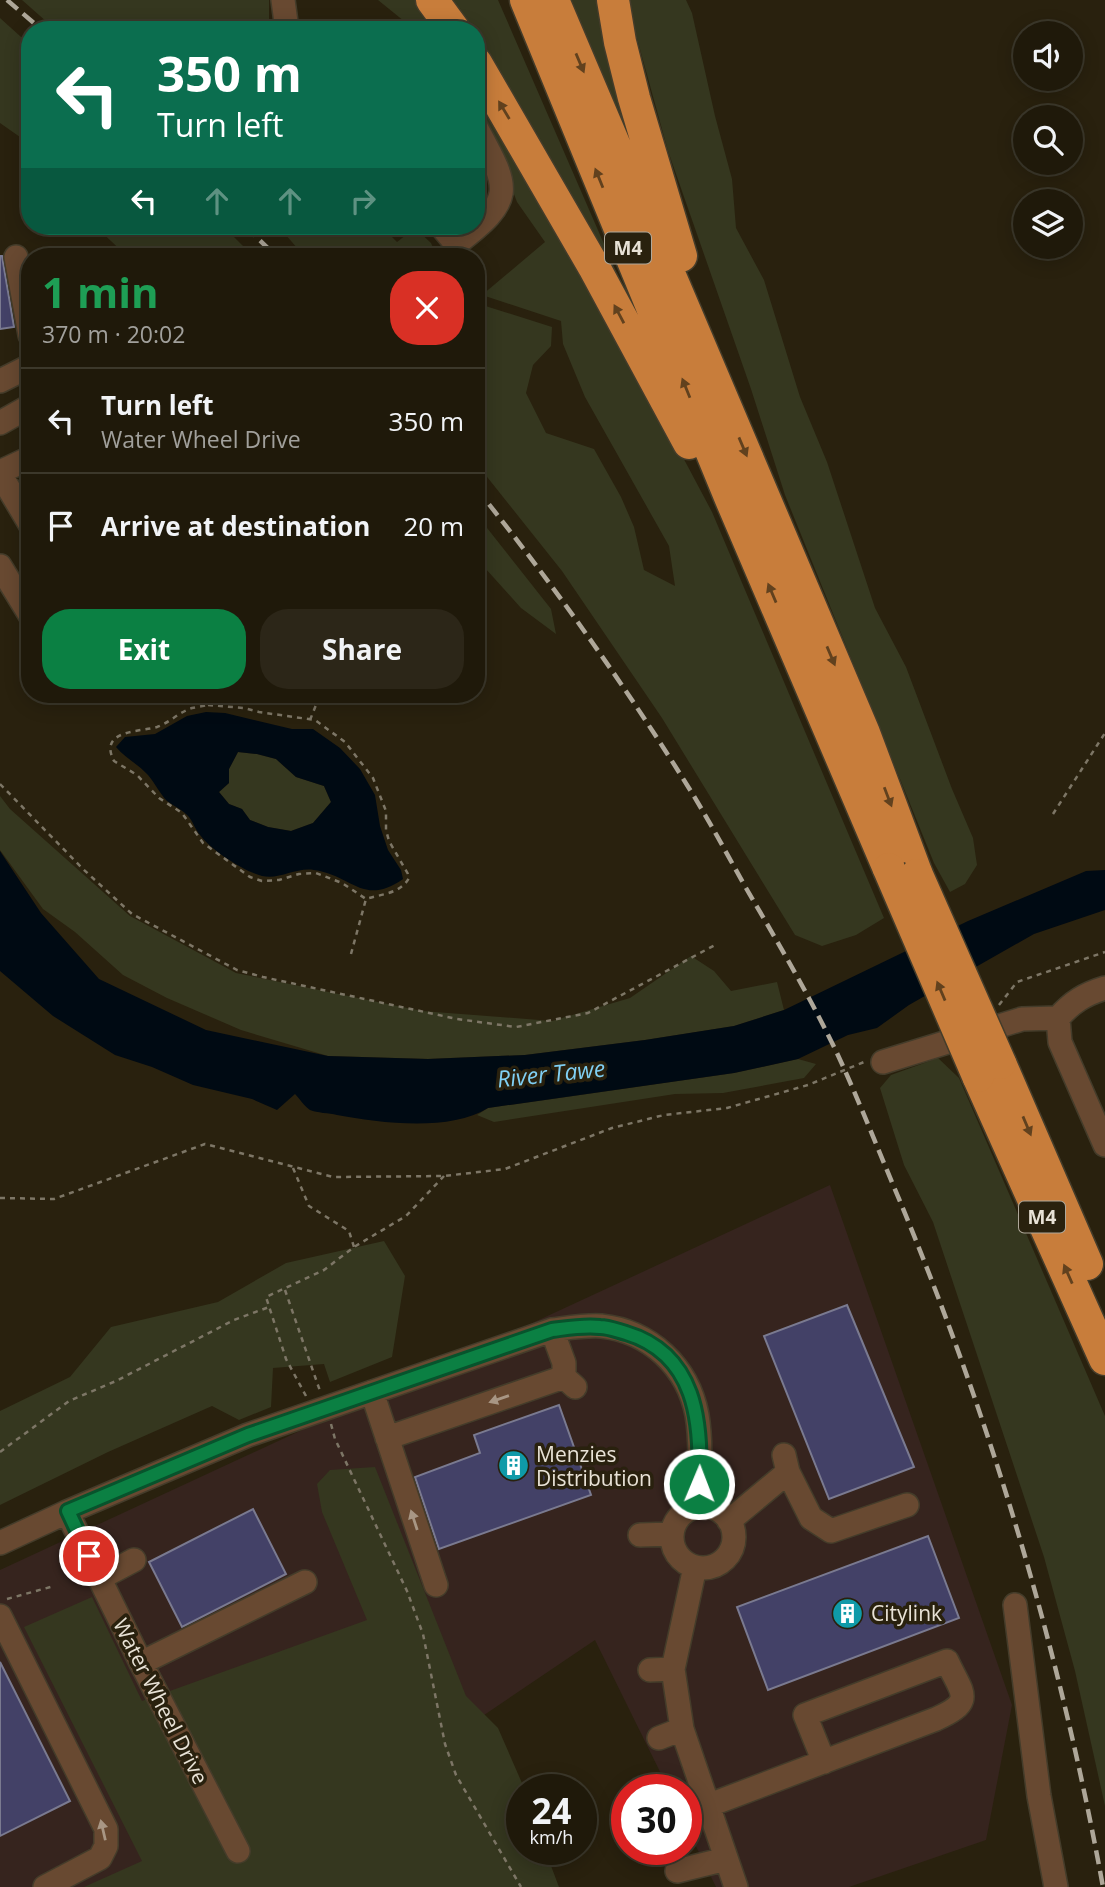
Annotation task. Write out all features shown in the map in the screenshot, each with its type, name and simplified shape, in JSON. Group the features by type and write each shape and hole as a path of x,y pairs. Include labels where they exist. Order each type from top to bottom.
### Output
{"highway":[{"path":"432,0 447,21"},
{"name":"M4","path":"526,0 730,497 903,872 989,1069 1105,1359"},
{"name":"M4","path":"553,0 864,733 903,872"},
{"name":"M4","path":"613,0 620,42 653,163 679,251 706,321 716,384"},
{"name":"M4","path":"485,79 594,267 702,468 730,497"},
{"name":"M4","path":"989,1069 1105,1305"}],"street":[{"path":"283,0 286,21"},
{"path":"485,143 499,168 503,188 498,205 485,219"},
{"path":"448,235 456,244 468,235"},
{"path":"16,257 21,284"},
{"path":"0,381 21,370"},
{"path":"0,423 21,411"},
{"path":"21,462 0,473 21,509"},
{"path":"0,566 21,600"},
{"path":"874,1062 1022,1018 1058,1018 1086,994 1105,988"},
{"path":"1058,1018 1060,1042 1105,1144"},
{"path":"0,1543 68,1511 248,1435 552,1330 602,1326 646,1339 678,1369 690,1389 697,1416 700,1461 698,1507"},
{"path":"387,1438 570,1382 552,1330"},
{"path":"372,1392 436,1585"},
{"path":"729,1521 786,1463 811,1518 831,1531 907,1505"},
{"path":"698,1507 709,1507 722,1513 729,1521 734,1539 728,1556 717,1565 706,1568 685,1563 677,1555 673,1545 672,1534 681,1515 698,1507"},
{"name":"Water Wheel Drive","path":"68,1511 141,1663 238,1852"},
{"path":"640,1535 672,1534"},
{"path":"100,1578 134,1560"},
{"path":"695,1567 673,1669 682,1729 736,1887"},
{"path":"141,1663 304,1582"},
{"path":"1015,1605 1039,1796 1056,1887"},
{"path":"0,1616 106,1829 106,1846 100,1858 45,1887"},
{"path":"707,1806 777,1768 824,1762 956,1710 962,1702 962,1693 947,1661 805,1715 824,1762"},
{"path":"650,1670 673,1669"},
{"path":"659,1738 682,1729"},
{"path":"677,1871 726,1859"}],"path":[{"path":"310,720 317,703"},
{"path":"215,705 310,720 320,723 345,742 366,766 379,791 386,811 389,841 409,878 398,890 366,899 342,883 316,873 299,874 279,880 262,881 250,877 203,843 182,813 159,798 137,775 114,761 111,754 112,742 121,734 155,727 191,708 215,705"},
{"path":"1053,814 1105,733"},
{"path":"0,784 83,869 132,914 237,970 457,1019 516,1027 588,1013 715,945"},
{"path":"351,954 366,899"},
{"path":"998,1007 1017,982 1105,952"},
{"path":"0,1198 54,1199 205,1144 333,1177 444,1176 505,1170 612,1128 664,1115 727,1108 808,1085 874,1062"},
{"path":"293,1167 309,1206 349,1231 354,1247"},
{"path":"444,1176 406,1216 354,1247 324,1270 266,1297 286,1359 335,1439 407,1591 423,1634 445,1744 456,1775 521,1887"},
{"path":"285,1290 319,1410"},
{"path":"0,1452 69,1401 116,1381 234,1320 269,1307"},
{"path":"0,1601 54,1586"}],"shaded area":[{"path":"830,1185 1012,1705 986,1840 849,1887 716,1887 702,1859 702,1774 661,1774 595,1640 277,1855 193,1887 0,1887 0,1570"}],"green space":[{"path":"22,0 269,0 269,21 46,21"},
{"path":"378,0 418,0 435,21 404,21"},
{"path":"445,0 498,0 624,290 534,141 485,51 485,21 465,21"},
{"path":"565,0 606,0 655,200"},
{"path":"630,0 686,0 692,13 732,179 736,228 764,280 800,397 827,462 875,608 906,667 973,838 977,865 965,884 950,892 934,863 785,495 668,151 630,13"},
{"path":"0,18 21,37 21,138 0,123"},
{"path":"485,98 533,175 712,512 884,918 856,935 822,946 795,935 662,718 562,571 485,474 485,306 552,327 551,346 533,365 526,393 546,433 594,449 621,497 634,527 644,570 675,586 669,546 585,397 563,344 561,321 485,296 485,292 545,242 517,202 485,133"},
{"path":"105,235 232,235 245,248 118,248"},
{"path":"286,235 390,235 397,242 406,235 422,235 433,248 297,248"},
{"path":"485,525 551,609 556,634 521,608 485,568"},
{"path":"238,752 276,759 296,777 324,786 331,802 313,823 291,831 250,820 242,809 229,804 219,792 229,783 229,769"},
{"path":"0,796 10,809 130,916 236,973 422,1011 552,1021 630,998 691,956 714,971 731,991 777,982 784,1010 734,1026 525,1055 428,1059 328,1056 241,1030 167,998 123,975 75,932 43,909 0,850"},
{"path":"938,1058 959,1078 1105,1416 1105,1806 1075,1671 1044,1557 933,1222 904,1165 880,1088 891,1075"},
{"path":"798,1059 816,1064 804,1078 723,1093 675,1094 494,1122 477,1115 488,1108 734,1073"},
{"path":"384,1241 405,1276 392,1357 330,1382 324,1364 273,1368 271,1407 239,1420 212,1406 108,1452 0,1505 0,1411 70,1377 111,1327 218,1302 286,1263"},
{"path":"375,1467 466,1696 498,1728 518,1774 506,1774 506,1865 551,1865 559,1887 84,1887 142,1861 24,1627 92,1597 142,1701 367,1620 322,1512 317,1484 330,1470"}],"water":[{"path":"206,712 225,713 292,729 313,729 340,748 360,769 375,795 380,826 388,850 401,870 403,879 389,887 367,890 314,870 269,877 246,870 219,853 205,841 187,815 167,801 148,775 116,747 125,737 155,734 187,716","holes":["238,752 276,759 296,777 324,786 331,802 313,823 291,831 268,827 250,820 242,809 229,804 219,792 229,783 229,769"]},
{"name":"River Tawe","path":"0,851 41,913 99,979 206,1030 328,1056 428,1059 525,1055 734,1026 784,1010 968,921 1086,871 1105,870 1105,910 1034,934 909,1005 877,1028 848,1035 798,1059 734,1073 488,1108 472,1116 454,1120 394,1123 313,1111 295,1094 277,1110 252,1099 193,1085 115,1055 53,1016 0,971"}],"building":[{"path":"0,256 14,327 0,329"},
{"path":"847,1305 914,1467 829,1499 764,1336"},
{"name":"Menzies Distribution","path":"559,1405 591,1495 439,1549 415,1477 480,1453 474,1435"},
{"path":"253,1509 286,1574 182,1627 149,1562"},
{"name":"Citylink","path":"928,1536 959,1618 768,1690 737,1607"},
{"path":"0,1662 70,1801 0,1836"}],"railway":[{"path":"7,0 32,21"},
{"path":"254,235 268,248"},
{"path":"485,500 589,637 667,754 706,816 792,968 844,1068 961,1358 1018,1531 1065,1708 1103,1887"}],"place":[{"name":"Menzies Distribution","path":"513,1466"},
{"name":"Citylink","path":"848,1613"}],"route":[{"path":"89,1556 68,1511 248,1435 552,1330 602,1326 646,1339 665,1355 678,1369 690,1389 697,1416 699,1484"}]}
